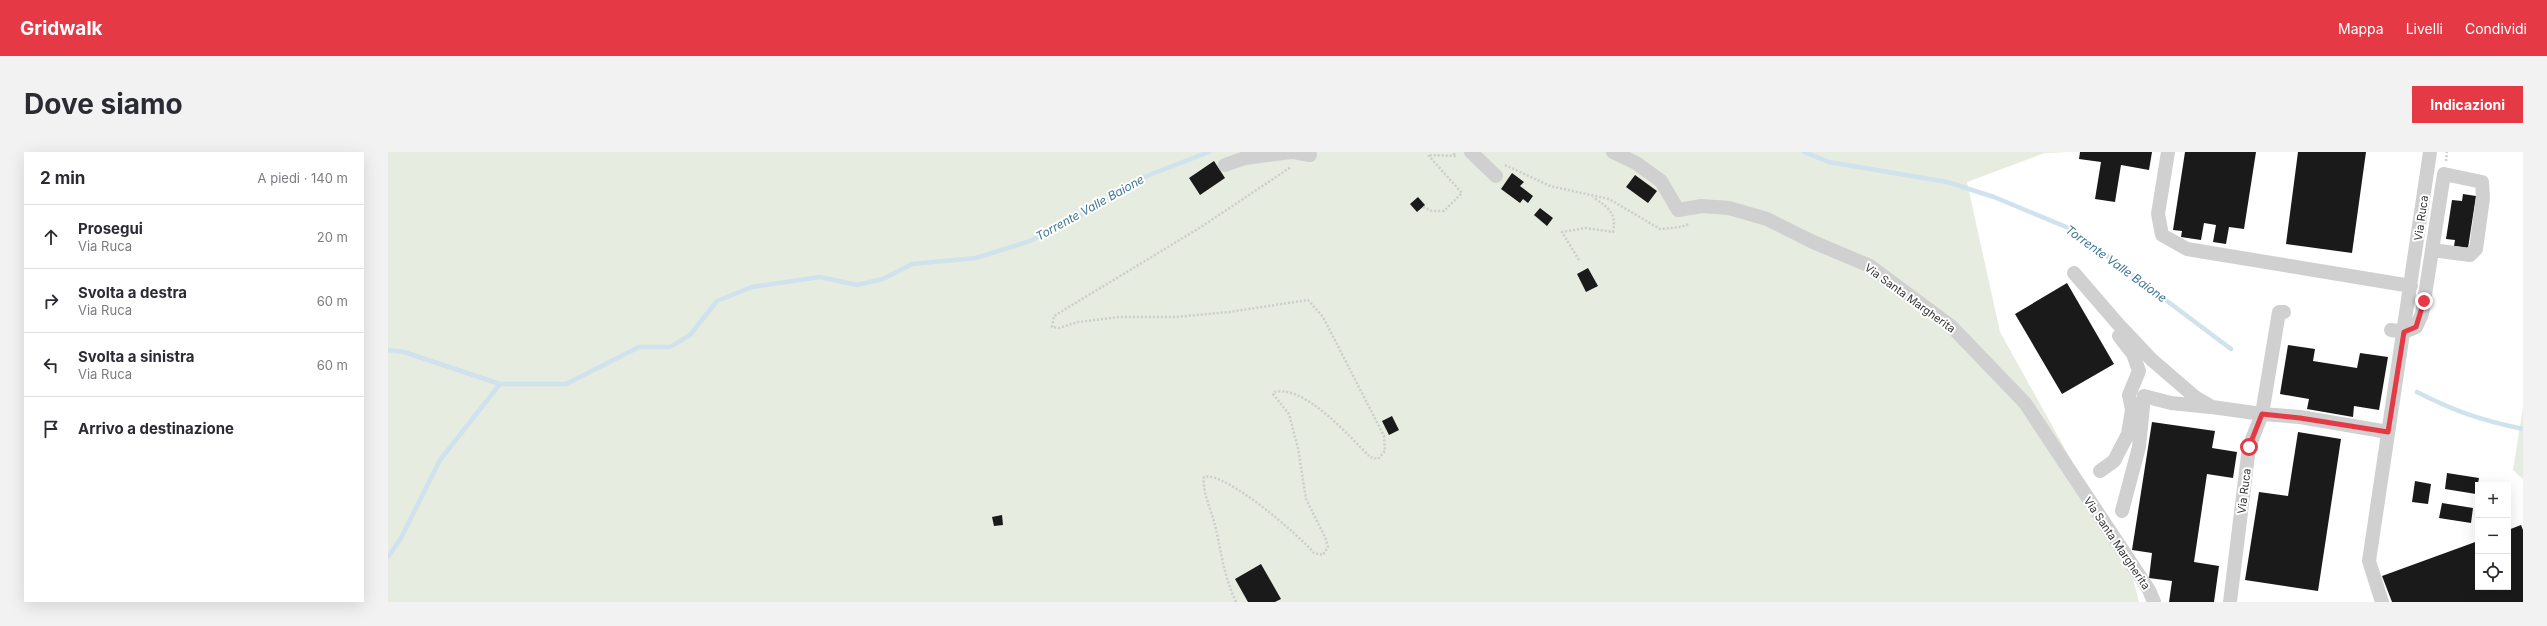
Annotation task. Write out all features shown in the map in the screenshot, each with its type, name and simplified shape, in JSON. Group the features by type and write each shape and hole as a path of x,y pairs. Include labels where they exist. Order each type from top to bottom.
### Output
{"street":[{"path":"1225,165 1245,158 1293,152 1310,155"},
{"path":"1472,152 1500,170"},
{"name":"Via Santa Margherita","path":"1613,152 1636,163 1662,181 1678,210 1702,206 1729,208 1767,219 1814,242 1870,266 1951,326 2025,403 2150,590 2154,602"},
{"path":"2168,152 2158,214 2162,235 2187,249 2411,286"},
{"name":"Via Ruca","path":"2382,602 2370,561 2388,432 2398,331 2411,286 2430,152"},
{"path":"2432,250 2470,255 2476,249 2483,198 2482,182 2445,168"},
{"name":"Via Ruca","path":"2398,331 2416,327 2422,314 2445,168"},
{"path":"2074,273 2152,360 2195,397 2212,407"},
{"path":"2100,471 2114,461 2128,434 2132,410 2129,395 2138,371 2133,354 2118,335 2105,307"},
{"name":"Via Ruca","path":"2230,602 2249,447 2262,414 2279,312 2284,312"},
{"path":"2122,511 2139,447 2144,396 2171,403 2300,418 2388,432"}],"path":[{"path":"1423,207 1432,211 1444,211 1462,193 1428,155 1456,156 1452,152"},
{"path":"2445,168 2447,152"},
{"path":"1236,602 1225,576 1215,525 1203,486 1204,477 1216,477 1231,485 1296,534 1314,553 1323,555 1328,547 1325,537 1306,499 1298,448 1289,414 1273,394 1281,390 1303,396 1334,421 1370,457 1378,459 1385,451 1384,436 1323,317 1308,300 1199,315 1119,317 1078,322 1059,328 1052,327 1052,322 1054,316 1201,227 1310,155"},
{"path":"1500,170 1550,186 1608,199 1631,210 1652,226"},
{"path":"1579,260 1562,232 1586,228 1613,232 1615,220 1610,209 1592,196"}],"shaded area":[{"path":"388,152 2070,152 2045,153 1967,182 2000,332 2129,564 2139,602 388,602"},
{"path":"2523,408 2523,479 2513,470"}],"building":[{"path":"2080,152 2152,152 2149,170 2121,165 2115,202 2095,199 2101,162 2079,159"},
{"path":"2185,152 2256,152 2244,229 2229,227 2226,244 2213,242 2216,225 2204,223 2201,240 2181,237 2182,231 2173,230"},
{"path":"2298,152 2366,152 2352,253 2286,244"},
{"path":"1214,161 1225,178 1200,195 1189,178"},
{"path":"1512,173 1524,182 1520,186 1533,196 1528,203 1523,199 1520,203 1501,189"},
{"path":"1635,175 1657,191 1648,203 1626,187"},
{"path":"2463,194 2476,196 2468,248 2454,246 2455,240 2446,239 2452,200 2462,201"},
{"path":"1418,197 1425,205 1417,212 1410,204"},
{"path":"1540,208 1553,218 1547,226 1534,215"},
{"path":"1588,268 1598,286 1586,292 1577,274"},
{"path":"2067,283 2114,364 2062,394 2015,314"},
{"path":"2288,345 2315,349 2313,361 2357,368 2360,353 2388,357 2379,410 2354,406 2353,417 2307,409 2309,399 2280,394"},
{"path":"1392,416 1399,430 1389,435 1382,421"},
{"path":"2152,422 2215,431 2212,448 2237,452 2233,478 2207,474 2194,562 2219,566 2214,602 2169,602 2172,581 2149,578 2152,553 2132,550"},
{"path":"2298,432 2341,439 2318,591 2245,580 2259,492 2288,496"},
{"path":"2447,473 2479,478 2478,482 2475,482 2475,494 2445,489"},
{"path":"2415,481 2431,484 2428,504 2412,502"},
{"path":"2442,503 2473,508 2471,523 2439,518"},
{"path":"1002,515 1003,525 994,526 992,517"},
{"path":"2521,525 2523,530 2523,602 2392,602 2382,576 2475,542 2475,590 2511,590 2511,529"},
{"path":"1261,564 1281,599 1275,602 1248,602 1235,579"}],"waterway":[{"name":"Torrente Valle Baione","path":"388,350 404,352 500,384 566,384 639,347 670,347 690,335 717,301 752,287 820,277 857,285 883,279 912,264 976,258 1030,241 1089,211 1144,177 1209,152"},
{"name":"Torrente Valle Baione","path":"1804,152 1829,162 1947,182 1994,197 2071,229 2231,349"},
{"path":"388,557 401,538 440,460 500,384"},
{"name":"Torrente Valle Baione","path":"2417,392 2469,415 2523,429"}],"route":[{"path":"2249,447 2262,414 2300,418 2388,432 2404,332 2416,327 2422,314 2424,301"}]}
